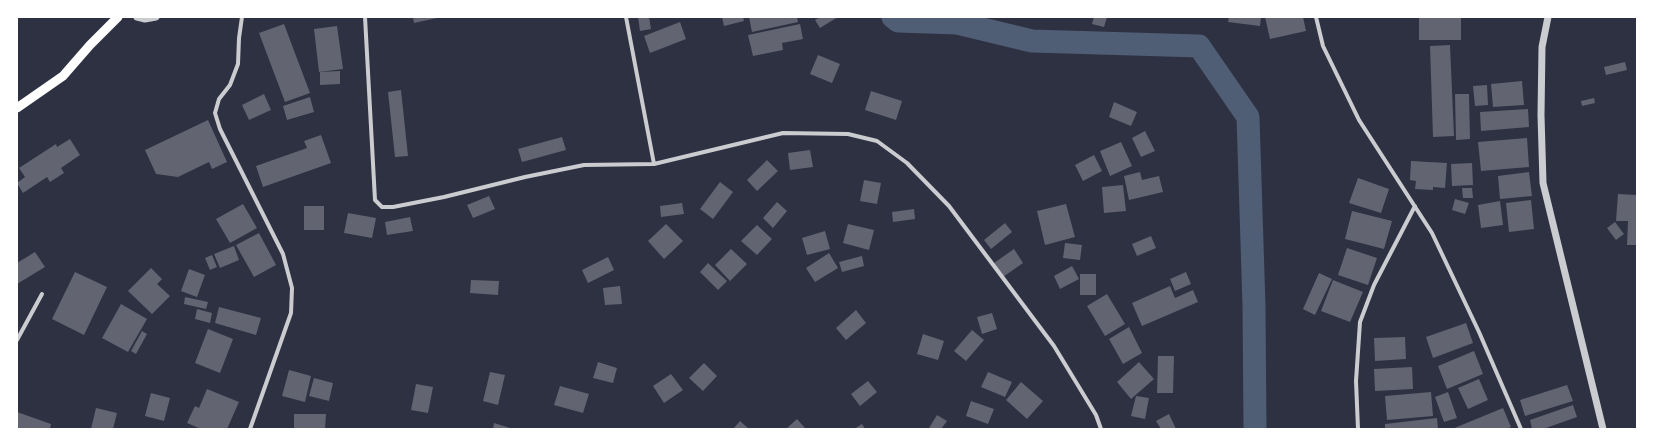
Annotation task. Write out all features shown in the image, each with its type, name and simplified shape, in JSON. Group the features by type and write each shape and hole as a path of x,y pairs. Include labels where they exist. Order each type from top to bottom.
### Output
{"highway":[{"path":"17,108 63,76 90,45 118,17"}],"street":[{"path":"136,17 145,19 156,17"},
{"path":"242,17 239,38 238,64 230,85 220,99 215,113 220,129 283,254 292,288 291,313 250,429"},
{"path":"365,17 374,200 382,207 393,207 444,197 525,177 584,165 654,164 783,133 848,134 877,141 907,163 949,206 1054,346 1096,415 1101,429"},
{"path":"626,17 654,164"},
{"path":"1316,17 1323,46 1359,120 1432,233 1479,332 1522,429"},
{"path":"1548,17 1542,55 1541,115 1544,183 1603,429"},
{"path":"1358,429 1356,381 1360,322 1374,285 1415,206"},
{"path":"17,340 42,294"}],"building":[{"path":"413,17 437,17 437,18 414,23"},
{"path":"638,17 649,17 651,29 640,31"},
{"path":"722,17 743,17 744,21 724,26"},
{"path":"749,17 797,17 798,22 752,32"},
{"path":"820,17 838,17 820,28 815,20"},
{"path":"1094,17 1107,17 1104,27 1092,24"},
{"path":"1229,17 1261,17 1260,26 1228,22"},
{"path":"1265,17 1303,17 1306,31 1270,39"},
{"path":"1419,17 1461,17 1461,40 1419,40"},
{"path":"680,22 686,39 650,53 644,36"},
{"path":"284,24 310,93 285,102 259,33"},
{"path":"800,24 803,39 782,43 783,50 753,56 748,35"},
{"path":"337,26 343,69 319,72 314,29"},
{"path":"1450,45 1454,136 1433,137 1430,46"},
{"path":"818,55 840,64 832,83 810,74"},
{"path":"1625,62 1627,70 1606,75 1604,67"},
{"path":"340,71 340,84 320,85 320,72"},
{"path":"1522,81 1524,105 1493,107 1491,84"},
{"path":"1487,85 1488,105 1475,106 1473,86"},
{"path":"401,90 408,156 395,157 388,92"},
{"path":"871,91 902,101 896,120 865,110"},
{"path":"264,94 271,110 249,120 242,105"},
{"path":"1455,94 1469,94 1470,139 1456,140"},
{"path":"310,97 314,112 287,120 283,106"},
{"path":"1594,98 1595,103 1582,106 1581,101"},
{"path":"1114,102 1137,112 1131,126 1109,117"},
{"path":"1528,109 1529,127 1481,131 1480,112"},
{"path":"208,120 227,162 212,169 209,162 178,177 156,174 145,150"},
{"path":"1145,131 1155,151 1141,157 1132,138"},
{"path":"321,135 331,163 263,187 256,166 307,148 304,141"},
{"path":"562,137 566,150 522,162 518,149"},
{"path":"1527,138 1529,167 1481,171 1478,142"},
{"path":"70,139 80,155 61,168 64,173 50,182 47,177 23,193 17,183 25,177 19,168 56,144 57,147"},
{"path":"1121,142 1132,166 1110,176 1100,151"},
{"path":"810,150 813,167 790,170 788,153"},
{"path":"1094,155 1102,171 1083,181 1075,165"},
{"path":"767,160 778,171 757,191 747,180"},
{"path":"1411,161 1447,163 1445,188 1433,187 1433,190 1415,189 1416,181 1410,180"},
{"path":"1472,163 1473,185 1452,186 1451,164"},
{"path":"1140,172 1142,180 1159,176 1163,192 1129,200 1124,176"},
{"path":"1529,172 1532,196 1500,199 1498,176"},
{"path":"1358,178 1389,189 1381,213 1349,203"},
{"path":"864,180 881,183 877,204 860,201"},
{"path":"720,182 733,192 713,219 700,209"},
{"path":"1123,185 1126,211 1104,213 1102,187"},
{"path":"1462,188 1472,188 1473,198 1463,198"},
{"path":"1618,194 1637,195 1637,245 1627,245 1628,221 1616,221"},
{"path":"489,196 495,209 473,218 467,205"},
{"path":"1455,199 1469,203 1465,214 1452,210"},
{"path":"1531,200 1534,229 1509,232 1506,203"},
{"path":"1500,201 1503,225 1481,228 1478,205"},
{"path":"777,202 787,211 773,228 763,218"},
{"path":"682,203 684,214 661,217 660,206"},
{"path":"243,204 257,228 230,243 216,219"},
{"path":"1066,204 1075,237 1045,245 1037,211"},
{"path":"304,206 324,206 324,230 304,230"},
{"path":"914,209 915,219 893,222 892,212"},
{"path":"1352,211 1392,221 1384,249 1345,239"},
{"path":"348,213 376,218 372,238 344,233"},
{"path":"410,217 413,231 387,235 385,222"},
{"path":"1615,222 1624,234 1616,240 1607,228"},
{"path":"1005,223 1012,232 991,249 984,240"},
{"path":"666,224 683,241 664,259 648,241"},
{"path":"848,224 874,230 869,250 843,243"},
{"path":"757,225 772,239 757,255 741,241"},
{"path":"825,231 830,249 807,255 802,238"},
{"path":"259,233 276,265 254,277 236,245"},
{"path":"1151,236 1156,248 1137,256 1132,244"},
{"path":"1065,243 1082,245 1080,260 1063,258"},
{"path":"234,246 239,260 220,268 214,254"},
{"path":"1347,248 1377,258 1368,285 1338,275"},
{"path":"731,249 747,264 730,281 715,265"},
{"path":"1014,249 1023,263 1003,277 994,263"},
{"path":"35,252 45,267 17,284 17,263"},
{"path":"829,253 838,268 815,282 806,268"},
{"path":"212,255 217,267 210,270 205,258"},
{"path":"862,256 864,266 842,272 839,262"},
{"path":"608,257 614,270 588,283 582,270"},
{"path":"708,263 727,281 718,290 700,272"},
{"path":"1072,266 1079,279 1060,289 1054,276"},
{"path":"151,268 162,279 157,284 170,296 152,314 128,291"},
{"path":"189,269 205,275 197,297 181,291"},
{"path":"75,272 107,287 84,335 52,319"},
{"path":"1186,272 1191,284 1175,291 1170,279"},
{"path":"1319,273 1332,279 1315,315 1303,309"},
{"path":"1080,274 1096,274 1096,295 1080,295"},
{"path":"471,280 499,281 498,295 470,293"},
{"path":"1333,280 1363,292 1350,322 1321,311"},
{"path":"620,286 622,304 605,305 603,288"},
{"path":"1170,286 1175,298 1193,290 1198,302 1142,326 1132,303"},
{"path":"1107,294 1125,324 1105,336 1087,306"},
{"path":"185,297 208,302 206,309 184,304"},
{"path":"121,304 147,319 128,352 102,338"},
{"path":"219,307 261,318 256,335 215,323"},
{"path":"197,309 212,313 210,323 195,319"},
{"path":"856,310 866,323 846,340 836,328"},
{"path":"992,313 997,329 982,334 977,317"},
{"path":"1466,323 1473,343 1433,358 1426,337"},
{"path":"1129,327 1142,353 1123,364 1109,339"},
{"path":"208,329 233,339 220,373 195,363"},
{"path":"972,330 984,340 966,361 954,351"},
{"path":"142,331 147,334 136,354 131,351"},
{"path":"923,334 944,341 938,360 917,354"},
{"path":"1405,337 1406,359 1375,361 1374,338"},
{"path":"1474,351 1483,374 1447,389 1438,366"},
{"path":"1158,356 1174,356 1173,393 1157,393"},
{"path":"598,362 617,368 613,383 593,378"},
{"path":"1139,362 1154,379 1131,399 1117,382"},
{"path":"704,363 717,376 703,391 689,378"},
{"path":"1412,367 1413,389 1375,391 1374,369"},
{"path":"289,370 311,376 305,402 282,396"},
{"path":"490,372 505,375 498,405 483,401"},
{"path":"988,372 1012,382 1005,397 981,387"},
{"path":"671,374 683,390 664,403 653,386"},
{"path":"314,378 333,383 329,401 309,396"},
{"path":"1479,379 1488,400 1468,409 1458,388"},
{"path":"868,381 877,392 860,406 851,394"},
{"path":"1021,382 1043,401 1027,419 1006,400"},
{"path":"416,384 433,387 428,413 411,410"},
{"path":"1567,385 1573,401 1525,416 1520,400"},
{"path":"560,386 589,394 583,413 554,405"},
{"path":"207,389 239,402 227,429 201,429 187,423 195,406 199,408"},
{"path":"1431,392 1433,416 1387,420 1385,396"},
{"path":"1448,392 1457,418 1444,422 1435,397"},
{"path":"151,393 170,398 164,421 145,416"},
{"path":"1136,396 1149,398 1145,419 1131,416"},
{"path":"971,401 994,409 988,424 966,416"},
{"path":"1573,405 1577,417 1543,429 1532,429 1530,420"},
{"path":"96,408 117,413 113,429 91,429"},
{"path":"1503,408 1511,427 1506,429 1452,429"},
{"path":"17,412 51,424 50,429 17,429"},
{"path":"294,414 326,414 325,429 294,429"},
{"path":"1169,414 1176,429 1161,429 1156,421"},
{"path":"937,415 947,421 941,429 930,429 929,428"},
{"path":"1437,418 1438,429 1385,429 1385,424"},
{"path":"797,419 805,428 804,429 786,429"},
{"path":"740,421 749,429 733,429"},
{"path":"494,423 510,428 493,429"},
{"path":"862,424 865,429 854,429"}],"waterway":[{"path":"893,17 898,21 957,23 1032,41 1199,46 1248,117 1254,306 1255,429"}]}
